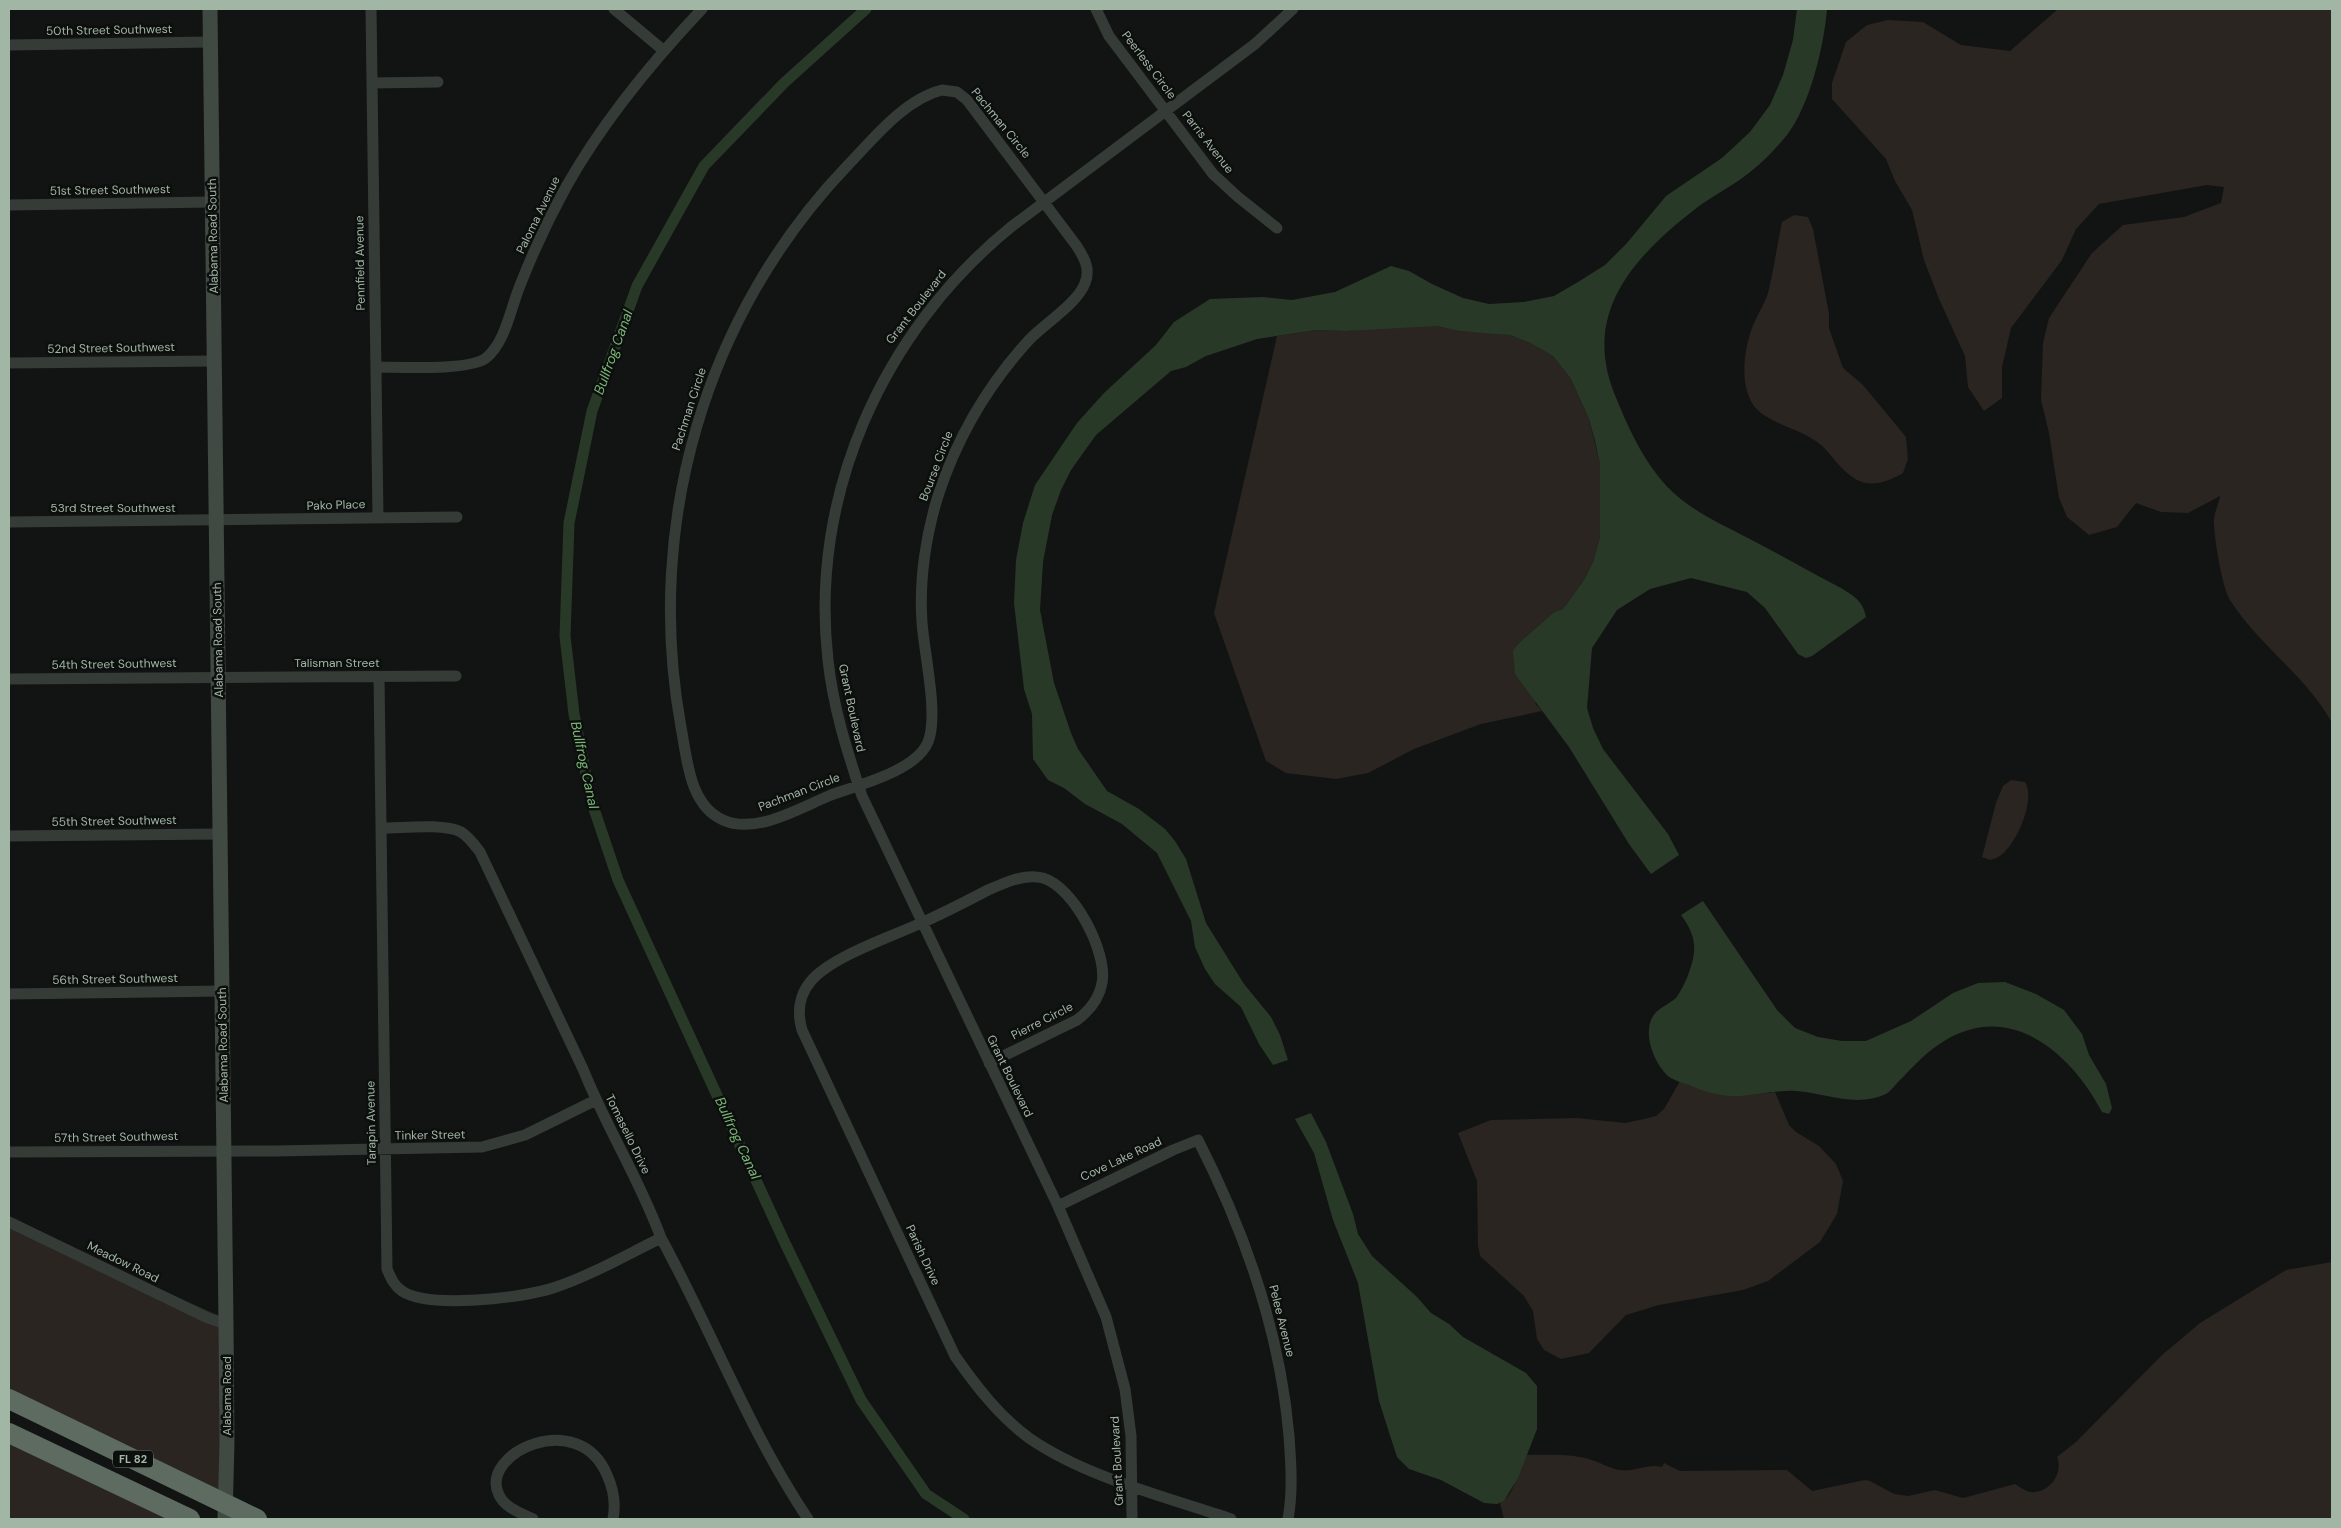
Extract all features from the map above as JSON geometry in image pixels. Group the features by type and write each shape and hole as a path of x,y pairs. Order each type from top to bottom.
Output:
{"highway":[{"name":"FL 82","path":"9,1399 225,1512 257,1519"},
{"name":"FL 82","path":"9,1433 190,1519"}],"street":[{"name":"Alabama Road South","path":"210,9 226,1272"},
{"name":"Pennfield Avenue","path":"371,9 378,517"},
{"path":"614,9 663,50"},
{"name":"Paloma Avenue","path":"377,367 463,365 486,358 499,341 521,283 566,186 609,119 663,50 702,9"},
{"name":"Peerless Circle","path":"1096,9 1109,36 1166,111"},
{"name":"Grant Boulevard","path":"1132,1519 1131,1436 1119,1364 1096,1292 1058,1206 858,785 842,736 833,693 825,618 829,547 836,509 848,464 875,396 898,353 930,308 981,252 1255,44 1293,9"},
{"name":"50th Street Southwest","path":"9,45 210,42"},
{"path":"373,83 438,82"},
{"name":"Pachman Circle","path":"858,785 773,818 742,825 726,822 716,816 704,806 697,793 686,758 676,700 670,624 672,552 677,508 697,420 726,345 741,314 784,242 823,191 866,146 896,118 930,93 942,90 957,92 967,100 1045,202"},
{"name":"Parris Avenue","path":"1166,111 1213,174 1277,228"},
{"name":"51st Street Southwest","path":"9,205 212,202"},
{"name":"Bourse Circle","path":"858,785 904,766 925,749 930,739 933,709 921,617 922,583 933,515 950,463 985,394 1038,331 1078,295 1086,281 1087,269 1084,257 1045,202"},
{"name":"52nd Street Southwest","path":"9,363 214,361"},
{"name":"Pako Place","path":"217,521 457,517"},
{"name":"53rd Street Southwest","path":"9,522 217,521"},
{"name":"Talisman Street","path":"218,678 456,676"},
{"name":"Tarapin Avenue","path":"379,677 387,1269 392,1281 400,1290 411,1296 439,1300 472,1300 514,1296 553,1288 661,1238"},
{"name":"54th Street Southwest","path":"9,679 218,678"},
{"name":"Tomasello Drive","path":"382,828 444,828 460,832 471,840 480,852 596,1100 648,1206 661,1238 773,1465 808,1519"},
{"name":"55th Street Southwest","path":"9,836 220,834"},
{"name":"Pierre Circle","path":"922,923 988,890 1012,880 1027,877 1042,878 1064,891 1074,902 1085,921 1096,948 1102,971 1102,983 1093,1004 1077,1020 989,1063"},
{"name":"Parish Drive","path":"922,923 836,963 812,979 804,989 798,1019 955,1356 975,1385 1001,1414 1028,1437 1048,1450 1076,1464 1133,1486 1231,1519"},
{"name":"56th Street Southwest","path":"9,994 222,991"},
{"name":"Tinker Street","path":"224,1150 385,1150 466,1148 497,1145 525,1135 596,1100"},
{"name":"Cove Lake Road","path":"1058,1206 1164,1154 1198,1140"},
{"name":"Pelee Avenue","path":"1198,1140 1229,1204 1249,1253 1271,1322 1286,1409 1291,1483 1288,1519"},
{"name":"57th Street Southwest","path":"9,1152 224,1150"},
{"name":"Meadow Road","path":"9,1222 208,1318 226,1324"},
{"name":"Alabama Road","path":"225,1512 226,1272"},
{"path":"533,1519 510,1508 499,1495 496,1481 500,1469 507,1460 518,1452 545,1441 563,1439 588,1448 606,1470 614,1496 613,1519"}],"shaded area":[{"path":"1797,9 1827,9 1823,40 1815,75 1803,108 1787,135 1769,155 1742,178 1699,206 1675,225 1634,267 1619,290 1609,314 1604,341 1607,369 1617,400 1635,440 1667,487 1711,519 1841,588 1860,603 1866,617 1812,656 1806,658 1798,654 1765,608 1747,592 1691,578 1650,589 1617,610 1592,648 1587,708 1593,728 1603,749 1668,834 1679,855 1651,874 1629,844 1569,747 1515,674 1513,651 1519,643 1554,612 1563,609 1584,580 1593,562 1600,537 1600,464 1595,441 1589,419 1571,379 1553,356 1530,343 1510,335 1459,331 1436,326 1346,331 1316,330 1257,339 1206,356 1186,367 1171,371 1096,435 1071,470 1061,490 1052,515 1043,562 1040,610 1054,683 1071,733 1078,749 1107,791 1139,809 1165,829 1186,859 1206,923 1244,984 1271,1017 1280,1035 1288,1060 1273,1065 1259,1044 1241,1007 1215,984 1205,969 1195,947 1191,921 1157,853 1122,824 1085,804 1064,788 1048,780 1033,759 1032,714 1024,689 1014,603 1016,560 1023,523 1035,485 1077,423 1104,393 1156,345 1174,322 1210,299 1263,297 1292,300 1335,292 1391,266 1409,271 1463,298 1489,304 1524,302 1554,296 1578,282 1605,265 1627,243 1666,196 1722,158 1750,132 1770,105 1783,75 1793,40"},
{"path":"2058,9 2332,9 2332,723 2309,690 2242,617 2227,594 2221,573 2215,535 2214,518 2220,496 2188,513 2161,512 2136,503 2117,527 2089,535 2067,517 2059,498 2049,433 2041,400 2043,343 2049,318 2092,253 2123,225 2184,217 2221,203 2224,187 2207,185 2099,204 2076,229 2062,260 2011,328 2002,367 2002,398 1984,411 1968,387 1965,356 1939,299 1924,260 1912,210 1895,181 1886,159 1832,99 1832,83 1846,42 1867,25 1888,20 1923,22 1961,45 2010,51"},
{"path":"1794,215 1808,217 1813,229 1829,314 1829,328 1843,368 1863,385 1906,437 1908,459 1903,473 1890,480 1869,483 1852,477 1820,444 1761,413 1749,396 1744,374 1748,341 1768,293 1782,222"},
{"path":"1405,326 1436,326 1459,331 1510,335 1530,343 1553,356 1571,379 1589,419 1600,464 1600,537 1593,562 1584,580 1563,609 1554,612 1519,643 1536,704 1542,711 1481,724 1414,749 1368,773 1336,779 1286,773 1266,761 1214,613 1277,336 1316,330 1346,331"},
{"path":"2011,780 2025,782 2028,790 2026,810 2013,842 2000,856 1990,860 1982,857 1996,803 2003,786"},
{"path":"1703,901 1777,1010 1795,1028 1818,1037 1842,1041 1866,1041 1911,1021 1953,993 1978,983 2005,982 2036,994 2064,1010 2082,1034 2089,1055 2106,1084 2112,1108 2109,1114 2102,1112 2089,1090 2073,1069 2054,1051 2034,1038 2012,1029 1988,1027 1964,1032 1938,1045 1923,1057 1888,1093 1864,1100 1852,1100 1796,1091 1727,1096 1707,1092 1672,1079 1663,1071 1655,1058 1650,1042 1649,1027 1653,1016 1676,998 1687,978 1693,960 1694,945 1691,931 1681,915"},
{"path":"1680,1081 1717,1093 1748,1095 1775,1092 1789,1125 1796,1132 1819,1146 1836,1164 1843,1181 1837,1214 1820,1242 1768,1281 1743,1290 1659,1305 1626,1315 1589,1353 1561,1359 1544,1350 1537,1339 1533,1311 1524,1296 1480,1256 1478,1245 1477,1181 1458,1133 1491,1120 1577,1118 1625,1123 1644,1119 1656,1116 1664,1109"},
{"path":"1311,1113 1326,1142 1353,1214 1358,1234 1372,1256 1417,1297 1431,1313 1449,1324 1463,1337 1526,1373 1537,1386 1537,1429 1518,1478 1504,1501 1497,1504 1484,1503 1441,1480 1409,1469 1397,1457 1379,1401 1358,1283 1333,1220 1314,1153 1295,1119"},
{"path":"9,1223 220,1316 220,1495 9,1392"},
{"path":"2332,1262 2332,1519 1504,1519 1500,1503 1510,1494 1526,1455 1561,1455 1587,1458 1610,1468 1620,1470 1652,1466 1662,1467 1664,1463 1680,1471 1787,1470 1812,1491 1865,1480 1894,1494 1908,1496 1935,1490 1963,1498 2015,1484 2024,1490 2037,1492 2048,1487 2056,1477 2059,1464 2057,1457 2076,1442 2162,1355 2200,1323 2286,1270"},
{"path":"9,1440 176,1519 9,1519"}],"waterway":[{"name":"Bullfrog Canal","path":"866,9 784,83 704,166 637,286 592,411 569,523 565,636 574,714 591,800 618,880 784,1241 861,1400 926,1494 964,1519"}]}
